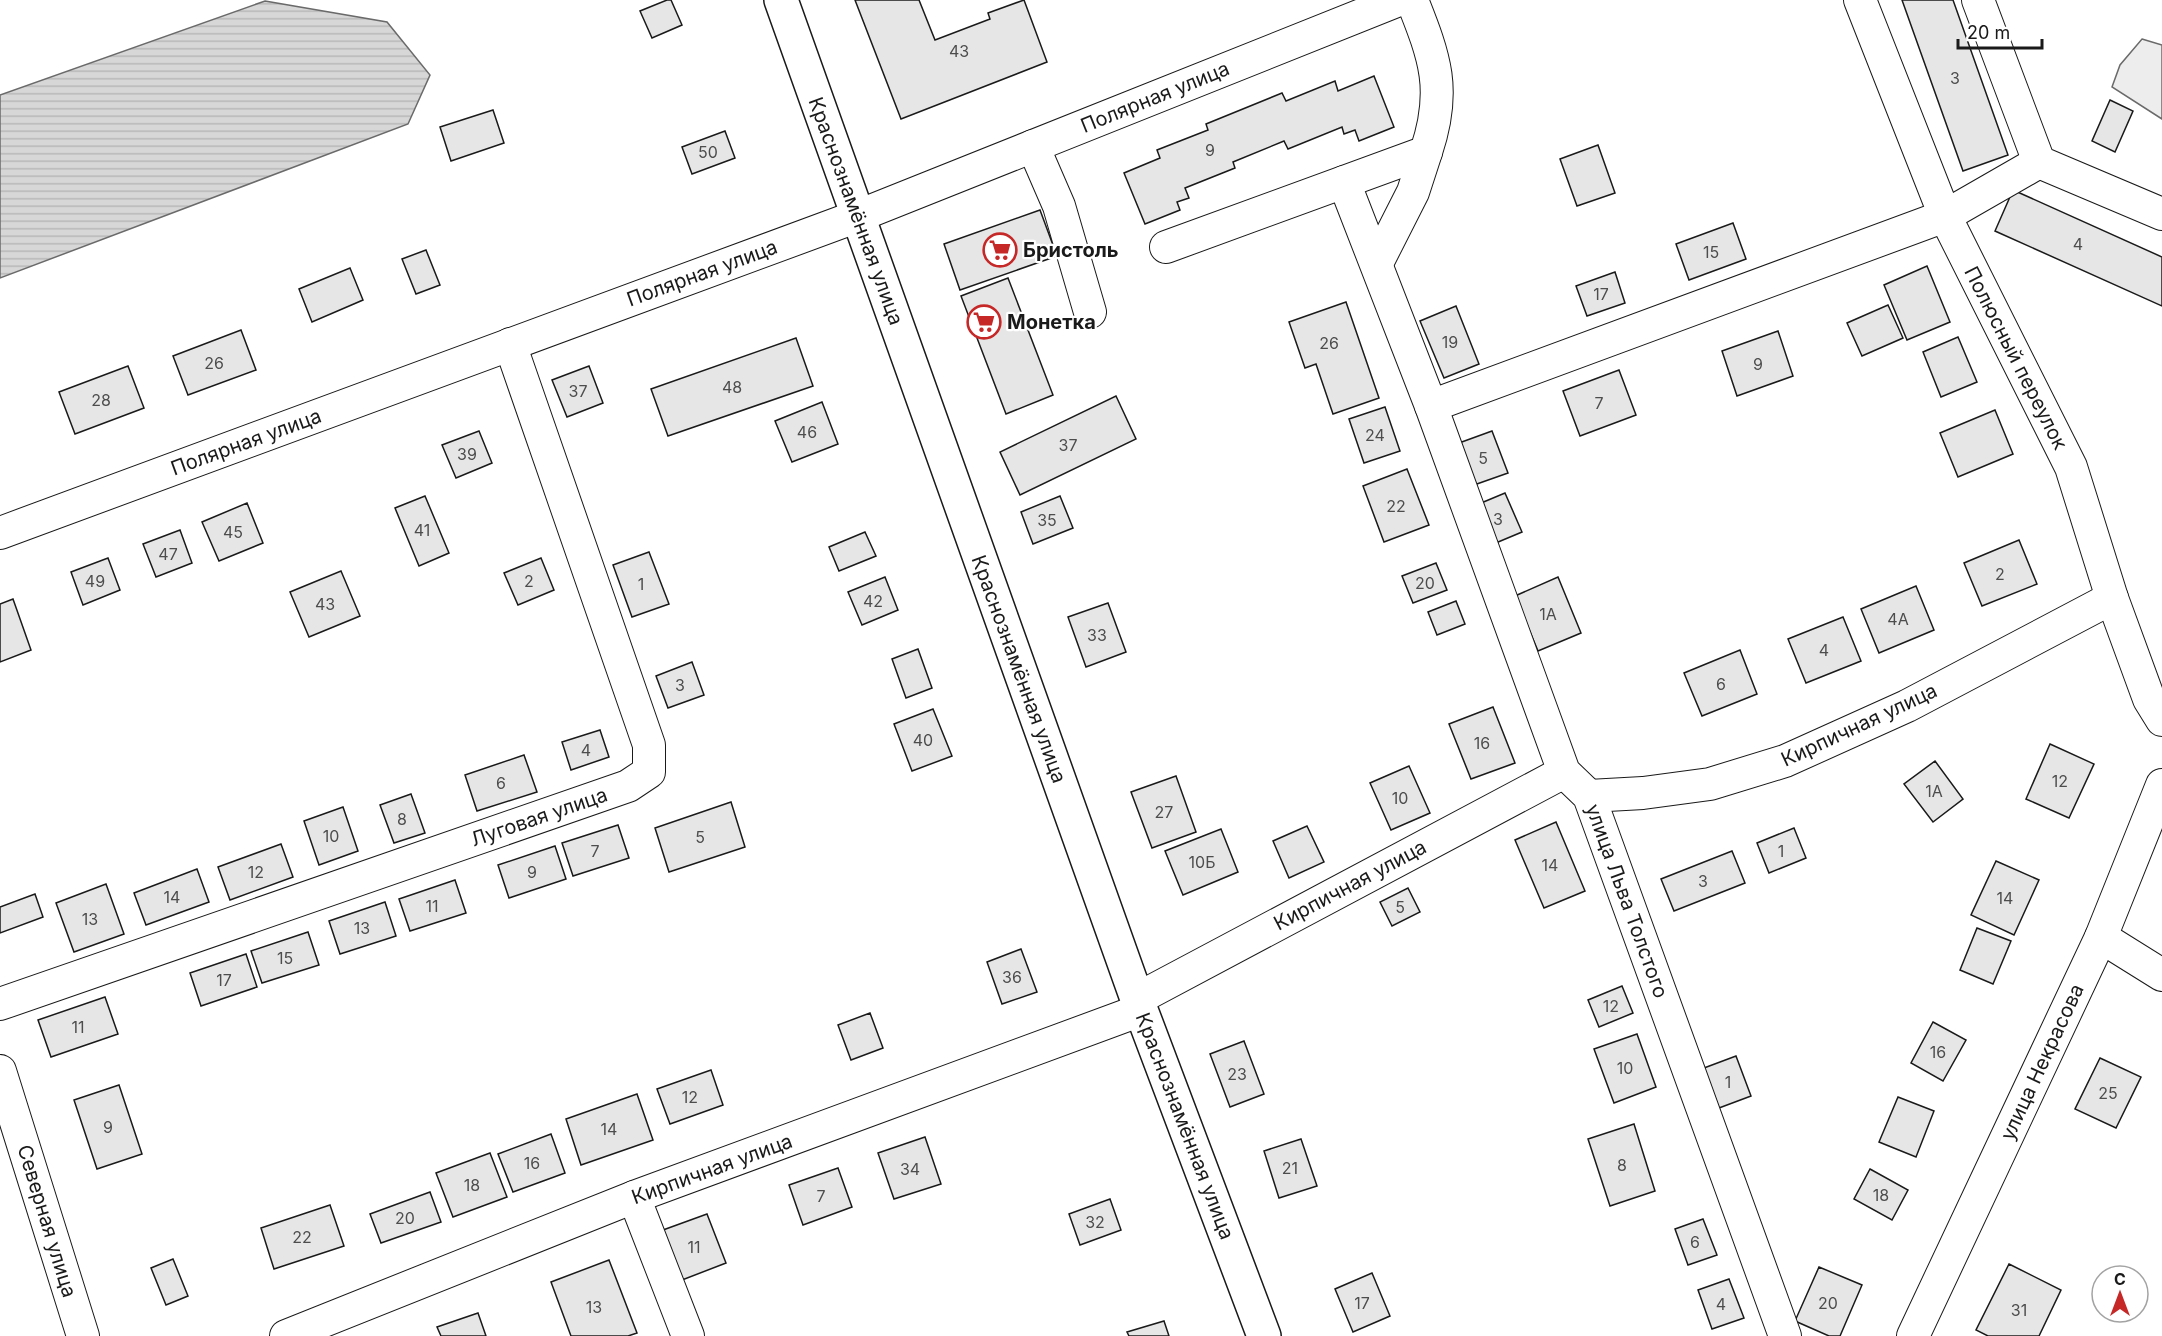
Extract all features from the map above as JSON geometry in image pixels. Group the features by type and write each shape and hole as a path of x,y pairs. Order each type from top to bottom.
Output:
{"main road":[{"name":"Краснознамённая улица","path":"781,0 1139,1005 1264,1336"}],"street":[{"name":"Полярная улица","path":"0,533 858,216 1399,0"},
{"path":"1377,263 1413,192 1436,111 1437,76 1430,46 1412,0"},
{"name":"Полюсный переулок","path":"1860,0 1945,216 2071,467 2112,598 2149,699 2162,720"},
{"path":"1978,0 2039,162 2162,214"},
{"path":"1033,146 1059,206 1090,312"},
{"path":"1166,247 1426,152"},
{"path":"1431,406 1945,216 2039,162"},
{"name":"улица Льва Толстого","path":"1344,182 1431,406 1564,772 1589,796 1785,1336"},
{"name":"Луговая улица","path":"0,1004 628,786 649,772 649,745 510,344"},
{"name":"Кирпичная улица","path":"1589,796 1710,784 1785,761 1907,705 2112,598"},
{"name":"Кирпичная улица","path":"286,1336 634,1197 1139,1005 1564,772"},
{"name":"улица Некрасова","path":"1913,1336 2101,937 2162,785"},
{"path":"2101,937 2162,975"},
{"name":"Северная улица","path":"0,1071 83,1336"},
{"path":"634,1197 688,1336"}],"shaded area":[{"path":"265,1 387,22 430,75 408,124 0,278 0,95"},
{"path":"2142,39 2162,45 2162,119 2112,87 2120,65"}],"building":[{"path":"671,0 682,25 652,38 640,11"},
{"path":"855,0 919,0 935,40 990,19 988,13 1024,0 1047,62 901,119"},
{"path":"1902,0 1953,0 2008,155 1963,171"},
{"path":"1374,76 1394,127 1359,141 1355,130 1344,134 1342,127 1288,149 1284,141 1233,162 1235,168 1185,188 1189,198 1177,202 1180,210 1145,224 1124,173 1160,158 1157,150 1208,130 1206,124 1282,93 1286,101 1335,81 1338,91"},
{"path":"2110,100 2133,111 2115,152 2092,141"},
{"path":"493,110 504,143 451,161 440,127"},
{"path":"725,131 735,158 692,174 682,147"},
{"path":"1598,145 1615,193 1577,206 1560,159"},
{"path":"2013,190 2162,257 2162,306 1995,231"},
{"name":"Бристоль","path":"1040,210 1057,256 960,290 944,244"},
{"path":"1733,223 1746,259 1689,280 1676,244"},
{"path":"426,250 440,285 416,294 402,259"},
{"path":"1927,266 1950,322 1907,340 1884,285"},
{"path":"350,268 363,300 312,322 299,289"},
{"path":"1615,272 1625,303 1587,316 1576,286"},
{"path":"1008,278 1053,395 1006,414 961,296"},
{"path":"1346,302 1379,398 1333,414 1316,364 1305,368 1289,322"},
{"path":"1888,305 1903,338 1862,356 1847,323"},
{"path":"1456,306 1479,364 1444,378 1420,321"},
{"path":"241,330 256,370 188,395 173,356"},
{"path":"1778,331 1793,376 1737,396 1722,351"},
{"path":"1958,337 1977,382 1941,397 1923,352"},
{"path":"796,338 813,386 668,436 651,389"},
{"path":"128,366 144,408 75,434 59,392"},
{"path":"589,366 603,403 567,417 552,380"},
{"path":"1619,370 1636,415 1580,436 1563,391"},
{"path":"1116,396 1136,439 1020,495 1000,452"},
{"path":"822,402 838,444 792,462 775,421"},
{"path":"1385,407 1400,451 1364,463 1349,419"},
{"path":"1995,410 2013,454 1958,477 1940,433"},
{"path":"479,431 492,463 456,478 442,445"},
{"path":"1492,431 1508,473 1474,485 1459,443"},
{"path":"1407,469 1429,525 1384,542 1363,486"},
{"path":"1505,493 1522,532 1491,545 1474,506"},
{"path":"425,496 449,553 419,566 395,508"},
{"path":"1060,496 1073,528 1033,544 1021,512"},
{"path":"247,503 263,543 219,561 202,522"},
{"path":"180,530 192,563 156,577 143,544"},
{"path":"865,532 876,556 839,571 829,547"},
{"path":"2019,540 2037,584 1982,606 1964,563"},
{"path":"649,552 669,604 632,617 613,565"},
{"path":"108,558 120,590 83,605 71,572"},
{"path":"541,558 554,590 518,605 504,573"},
{"path":"1436,563 1447,590 1413,603 1402,576"},
{"path":"341,571 360,616 309,637 290,592"},
{"path":"885,577 898,610 862,625 848,592"},
{"path":"1558,577 1581,633 1538,651 1515,596"},
{"path":"1916,586 1934,630 1879,653 1861,609"},
{"path":"13,599 31,650 0,662 0,604"},
{"path":"1456,601 1465,624 1437,635 1428,612"},
{"path":"1108,603 1126,652 1086,667 1068,617"},
{"path":"1843,617 1861,661 1806,683 1788,639"},
{"path":"918,649 932,688 906,698 892,659"},
{"path":"1740,650 1757,694 1702,716 1684,673"},
{"path":"692,662 704,695 668,708 656,676"},
{"path":"1493,707 1515,763 1471,779 1449,724"},
{"path":"933,709 952,756 912,771 894,724"},
{"path":"600,730 609,757 571,770 562,742"},
{"path":"2050,744 2094,764 2069,818 2026,799"},
{"path":"524,755 537,792 477,811 465,775"},
{"path":"1935,761 1963,799 1933,822 1904,784"},
{"path":"1409,766 1430,813 1391,830 1370,783"},
{"path":"1176,776 1196,832 1152,848 1131,792"},
{"path":"411,794 425,833 394,843 380,805"},
{"path":"731,802 745,847 669,872 655,828"},
{"path":"343,807 358,851 319,865 304,821"},
{"path":"1556,822 1585,891 1544,908 1515,840"},
{"path":"618,825 629,858 573,876 562,843"},
{"path":"1307,826 1324,862 1289,878 1273,841"},
{"path":"1794,828 1806,858 1769,873 1757,843"},
{"path":"1221,829 1238,872 1183,895 1165,851"},
{"path":"281,844 293,877 230,900 218,867"},
{"path":"555,846 566,879 509,898 498,865"},
{"path":"1732,851 1745,883 1674,911 1661,879"},
{"path":"1996,861 2039,880 2014,935 1971,915"},
{"path":"197,869 209,902 146,925 134,893"},
{"path":"455,880 466,913 410,931 399,899"},
{"path":"106,884 124,934 74,952 56,903"},
{"path":"1408,888 1420,912 1392,926 1380,902"},
{"path":"35,894 43,917 0,933 0,907"},
{"path":"385,902 396,936 340,954 329,921"},
{"path":"1977,928 2011,941 1993,984 1960,970"},
{"path":"308,932 319,965 262,983 251,951"},
{"path":"1021,949 1037,992 1002,1004 987,962"},
{"path":"246,954 257,987 201,1006 190,973"},
{"path":"1622,986 1633,1013 1599,1027 1588,1000"},
{"path":"105,997 118,1034 51,1057 38,1020"},
{"path":"870,1013 883,1048 851,1060 838,1025"},
{"path":"1933,1022 1966,1040 1943,1081 1911,1063"},
{"path":"1637,1034 1656,1087 1614,1103 1594,1049"},
{"path":"1244,1041 1264,1094 1230,1107 1210,1054"},
{"path":"1736,1056 1751,1096 1719,1108 1704,1068"},
{"path":"2100,1058 2141,1077 2116,1128 2075,1109"},
{"path":"711,1070 723,1105 670,1124 657,1089"},
{"path":"119,1085 142,1154 97,1169 74,1100"},
{"path":"637,1094 653,1140 581,1165 566,1119"},
{"path":"1898,1097 1934,1111 1916,1157 1879,1142"},
{"path":"1634,1124 1655,1191 1610,1206 1588,1139"},
{"path":"551,1134 565,1173 513,1192 498,1154"},
{"path":"925,1137 941,1184 894,1199 878,1153"},
{"path":"1301,1139 1317,1186 1279,1198 1264,1151"},
{"path":"490,1153 507,1197 453,1217 436,1173"},
{"path":"838,1168 852,1207 803,1225 789,1185"},
{"path":"1870,1169 1908,1190 1892,1220 1854,1199"},
{"path":"430,1192 441,1222 381,1243 370,1214"},
{"path":"1110,1199 1121,1230 1080,1245 1069,1214"},
{"path":"330,1205 344,1246 274,1269 261,1228"},
{"path":"707,1214 726,1263 682,1280 663,1230"},
{"path":"1703,1219 1717,1255 1688,1265 1675,1229"},
{"path":"173,1259 188,1296 166,1305 151,1268"},
{"path":"609,1260 637,1333 628,1336 571,1336 551,1282"},
{"path":"2009,1264 2061,1290 2039,1336 1988,1336 1976,1330"},
{"path":"1819,1267 1862,1285 1840,1336 1829,1336 1795,1321"},
{"path":"1372,1273 1390,1316 1353,1332 1335,1289"},
{"path":"1729,1279 1744,1318 1712,1329 1698,1290"},
{"path":"478,1313 486,1336 441,1336 437,1327"},
{"path":"1164,1321 1169,1336 1129,1336 1127,1332"}],"place":[{"name":"Бристоль","path":"1000,250"},
{"name":"Монетка","path":"984,322"}]}
